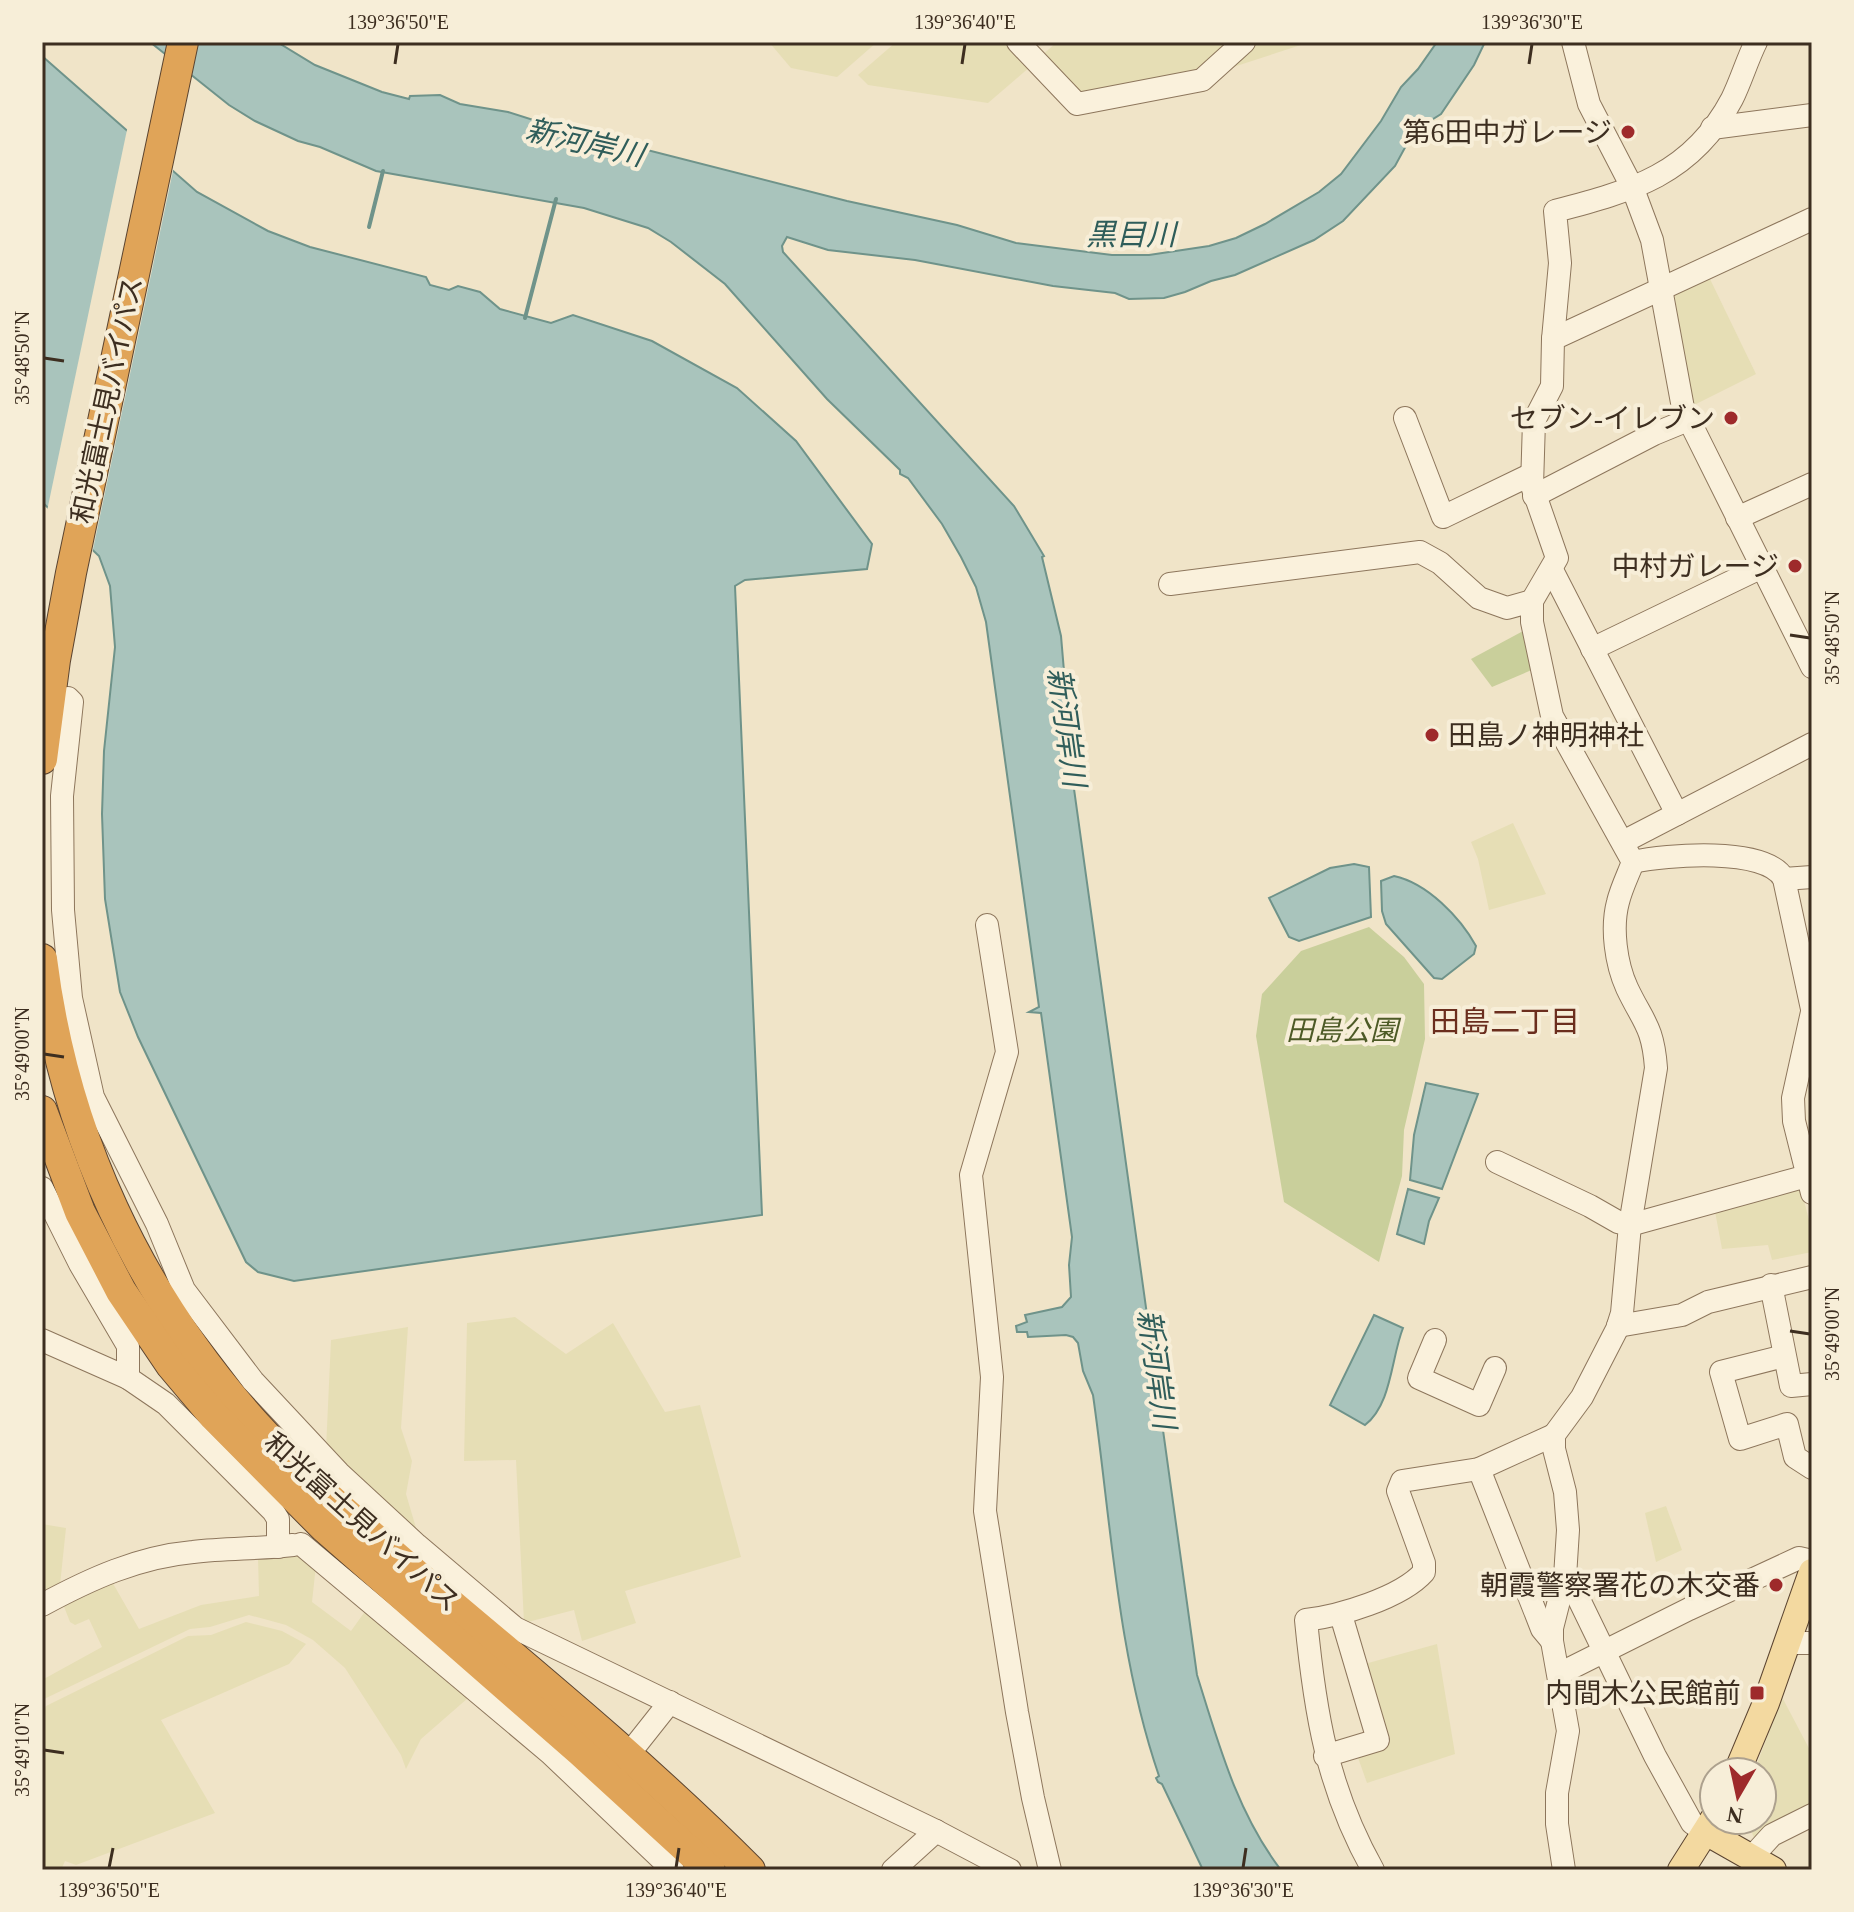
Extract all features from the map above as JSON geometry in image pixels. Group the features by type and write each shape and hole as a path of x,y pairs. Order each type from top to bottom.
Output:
{"highway":[{"name":"和光富士見バイパス","path":"42,759 68,539 164,42"},
{"name":"和光富士見バイパス","path":"42,616 68,539 183,42"},
{"name":"和光富士見バイパス","path":"42,959 54,1036 71,1101 101,1185 141,1266 176,1323 229,1393 277,1447 311,1531 628,1755 689,1809 750,1870"},
{"name":"和光富士見バイパス","path":"42,1111 84,1222 139,1319 171,1365 311,1531 580,1751 710,1870"}],"main road":[{"path":"1745,1756 1799,1643 1812,1572"},
{"path":"1681,1870 1703,1836"},
{"path":"1725,1836 1762,1864"}],"street":[{"path":"1018,42 1077,104 1202,80 1244,42"},
{"path":"1573,42 1589,104 1633,189 1652,240 1680,396 1688,420 1812,667"},
{"path":"1628,852 1552,716 1532,622 1532,601 1557,558 1533,485 1534,421 1552,386 1560,263 1555,211 1633,189 1681,161 1712,128 1731,100 1756,42"},
{"path":"1712,128 1812,115"},
{"path":"1553,339 1812,219"},
{"path":"1405,418 1443,517 1533,485 1688,420"},
{"path":"1737,518 1812,484"},
{"path":"1170,584 1420,552 1440,563 1479,598 1507,608 1532,601"},
{"path":"1592,649 1762,567"},
{"path":"1552,570 1677,814"},
{"path":"68,698 72,702 62,796 61,878 65,948 78,1038 93,1097 157,1224 184,1290 253,1381 339,1473 502,1619 531,1637 936,1831 1010,1870"},
{"path":"1373,1870 1348,1817 1325,1756 1315,1709 1306,1620 1341,1615 1415,1581 1424,1572 1424,1563 1398,1491 1402,1481 1479,1469 1554,1435 1582,1397 1622,1313 1630,1225 1656,1068 1652,1034 1626,987 1619,967 1617,903 1628,852 1677,814 1812,744"},
{"path":"1497,1162 1590,1206 1606,1217 1630,1225 1810,1185 1794,1121 1793,1098 1812,1010 1780,870 1769,864 1732,857 1628,852"},
{"path":"1784,879 1812,877"},
{"path":"987,925 1007,1052 971,1175 992,1377 985,1511 1020,1727 1050,1870"},
{"path":"42,1188 80,1264 128,1346 128,1378"},
{"path":"1618,1326 1682,1315 1708,1302 1812,1277"},
{"path":"1771,1285 1791,1386 1812,1384"},
{"path":"42,1340 128,1378 183,1418 278,1519 311,1531 673,1870"},
{"path":"1435,1340 1419,1378 1479,1405 1495,1368"},
{"path":"1784,1356 1721,1372 1740,1439 1787,1424 1795,1457 1812,1468"},
{"path":"1554,1435 1554,1449 1565,1492 1568,1530 1565,1577 1552,1628 1568,1731 1557,1793 1558,1838 1564,1870"},
{"path":"1479,1469 1542,1629 1552,1641"},
{"path":"42,1605 104,1574 146,1560 311,1531"},
{"path":"1559,1674 1799,1558 1812,1561"},
{"path":"1565,1577 1572,1585 1655,1756 1692,1823 1698,1824"},
{"path":"1325,1756 1378,1740 1341,1615"},
{"path":"628,1755 670,1702"},
{"path":"1762,1864 1772,1835 1812,1815"},
{"path":"893,1870 936,1831"}],"shaded area":[{"path":"769,42 877,42 837,77 791,68"},
{"path":"896,42 1008,42 1031,66 988,103 868,85 858,75"},
{"path":"1057,42 1230,42 1193,75 1078,100 1039,58"},
{"path":"1254,42 1310,42 1221,71"},
{"path":"1709,277 1756,374 1692,406 1674,293"},
{"path":"1513,823 1546,894 1489,910 1478,859 1471,842"},
{"path":"1801,1189 1812,1232 1812,1252 1772,1260 1768,1245 1722,1249 1714,1206"},
{"path":"515,1317 566,1354 613,1323 665,1412 700,1405 741,1557 625,1591 636,1623 582,1641 574,1610 524,1623 516,1460 464,1461 467,1323"},
{"path":"408,1327 401,1428 412,1461 406,1494 419,1538 326,1449 331,1340"},
{"path":"1666,1506 1682,1550 1656,1562 1645,1513"},
{"path":"42,1524 66,1528 60,1585 42,1596"},
{"path":"305,1555 316,1565 312,1602 351,1631 366,1610 468,1698 421,1739 406,1769 401,1755 345,1668 313,1640 286,1625 249,1615 210,1627 190,1629 42,1700 42,1680 102,1647 89,1619 75,1625 70,1622 63,1604 111,1580 139,1629 201,1605 259,1596 258,1557"},
{"path":"246,1622 282,1631 306,1644 289,1664 161,1720 215,1813 76,1865 65,1861 61,1870 42,1870 42,1719 46,1706 188,1636 211,1635"},
{"path":"1437,1644 1455,1754 1367,1783 1356,1752 1383,1743 1361,1665"},
{"path":"1782,1697 1812,1754 1812,1806 1778,1825 1778,1756 1760,1756"}],"green space":[{"path":"1525,630 1534,669 1492,687 1471,659"},
{"name":"田島公園","path":"1369,927 1404,957 1424,984 1425,1039 1404,1130 1402,1176 1379,1262 1284,1202 1256,1036 1262,994 1301,951"}],"water":[{"name":"新河岸川","path":"150,42 277,42 315,65 382,92 409,99 410,96 440,95 460,104 508,112 847,201 957,225 1016,243 1112,255 1149,255 1209,246 1236,238 1319,192 1341,174 1381,121 1401,87 1437,42 1485,42 1474,65 1441,114 1414,131 1395,166 1343,221 1314,240 1235,275 1185,292 1164,298 1129,299 1115,293 1053,286 915,260 828,250 787,237 782,246 783,252 1014,506 1044,556 1061,636 1074,789 1197,1675 1241,1801 1252,1825 1281,1870 1203,1870 1162,1784 1156,1778 1159,1776 1145,1730 1124,1635 1093,1395 1083,1371 1078,1343 1066,1335 1028,1337 1027,1332 1017,1332 1016,1326 1027,1322 1025,1315 1062,1307 1071,1297 1069,1265 1072,1237 1041,1013 1029,1012 1039,1007 986,622 976,587 942,524 908,478 900,474 900,470 827,399 725,284 648,228 584,208 376,171 255,121 229,105"},
{"path":"42,56 197,192 268,231 310,247 426,277 430,285 449,290 458,286 480,292 500,309 551,323 573,315 652,341 737,388 796,441 872,544 867,569 745,580 735,586 762,1215 294,1281 258,1272 246,1262 138,1037 120,992 105,899 102,814 104,751 115,647 110,586 99,556 42,502"},
{"path":"1354,864 1369,867 1371,917 1299,941 1289,937 1269,898 1330,868"},
{"path":"1394,876 1418,886 1441,903 1476,946 1474,954 1442,979 1434,978 1386,924 1382,911 1381,881"},
{"path":"1426,1083 1478,1094 1442,1189 1410,1180 1414,1135"},
{"path":"1408,1189 1439,1198 1424,1244 1397,1234"},
{"path":"1374,1315 1403,1328 1386,1393 1374,1416 1365,1425 1330,1405"}],"pier":[{"path":"128,125 174,166 92,554 47,511"}],"waterway":[{"path":"369,227 383,171"},
{"path":"525,318 556,199"}],"place":[{"name":"第6田中ガレージ","path":"1628,132"},
{"name":"セブン-イレブン","path":"1731,418"},
{"name":"中村ガレージ","path":"1795,566"},
{"name":"田島ノ神明神社","path":"1432,735"},
{"name":"朝霞警察署花の木交番","path":"1776,1585"},
{"name":"内間木公民館前","path":"1757,1693"}],"district":[{"name":"田島二丁目","path":"1505,1021"}],"water label":[{"name":"黒目川","path":"1131,234"}]}
